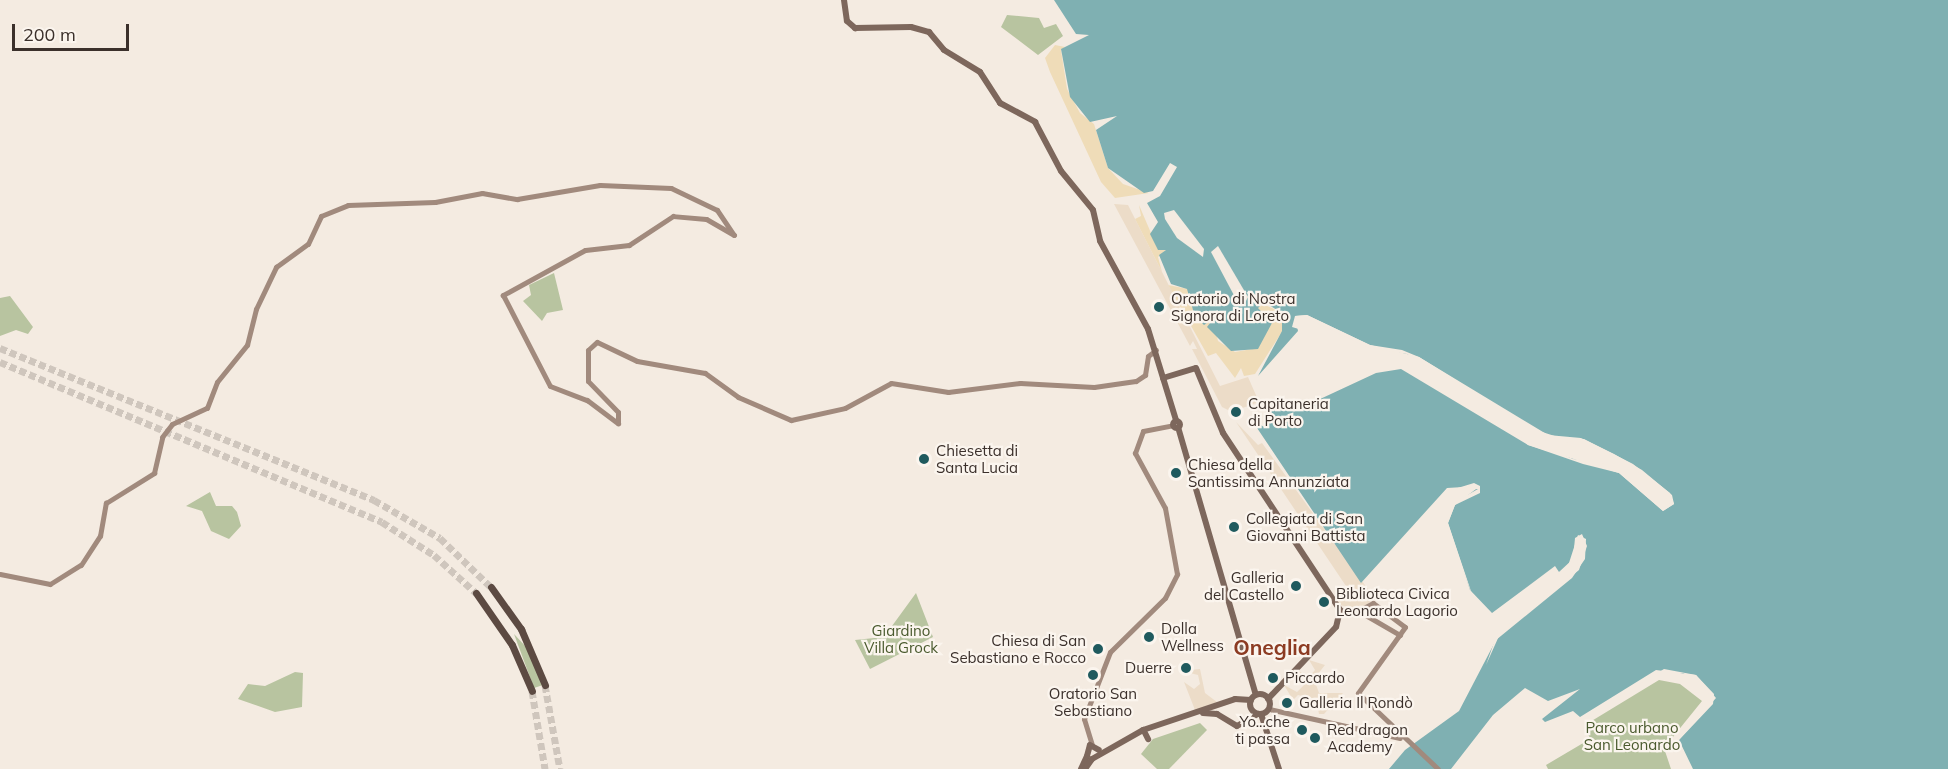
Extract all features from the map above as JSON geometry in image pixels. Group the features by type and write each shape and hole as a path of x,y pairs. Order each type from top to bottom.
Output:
{"highway":[{"path":"491,587 521,629 545,685"},
{"path":"476,593 512,645 532,691"}],"main road":[{"path":"844,0 847,21 855,28 911,27 929,32 944,50 980,72 1000,103 1035,122 1061,171 1093,210 1100,241 1156,350 1175,424 1226,589 1253,698 1263,712 1279,769"},
{"path":"0,574 50,584 81,565 100,536 106,503 154,473 162,437 172,424 207,408 218,382 247,345 256,309 276,267 308,244 321,216 339,207 452,200 482,193 517,199 587,186 660,187 695,195 729,222 734,235 706,219 673,216 629,245 580,252 507,291 501,300 550,386 587,400 614,422 620,416 586,373 588,350 597,342 637,362 705,373 738,397 791,420 837,411 891,383 948,392 1020,383 1094,387 1136,381 1145,375 1148,356 1156,350"},
{"path":"1163,378 1196,368 1211,395 1221,424 1284,531 1340,610 1338,624 1268,699 1263,712"},
{"path":"1099,752 1092,745 1084,719 1110,652 1165,598 1177,574 1165,508 1136,453 1143,431 1175,424"},
{"path":"1358,611 1373,603 1405,625 1358,693 1407,743 1438,769"},
{"path":"1340,610 1358,611 1400,635"},
{"path":"1387,627 1393,645"},
{"path":"1089,757 1110,749 1137,733 1228,701 1268,699"},
{"path":"1217,714 1228,701"},
{"path":"1137,733 1147,736 1203,713 1217,714 1237,726 1263,712 1388,732 1407,743"},
{"path":"1248,720 1265,722"},
{"path":"1083,769 1092,745"}],"green space":[{"path":"1007,15 1039,18 1044,28 1056,24 1063,36 1038,55 1001,27"},
{"path":"554,273 563,310 547,313 542,321 523,301 531,295 529,285"},
{"path":"10,296 33,327 28,334 16,330 0,336 0,298"},
{"path":"210,492 216,506 232,506 237,512 241,526 229,539 211,531 202,511 186,506"},
{"name":"Giardino Villa Grock","path":"916,593 933,637 870,669 855,640 884,637"},
{"path":"514,634 527,648 543,685 534,688"},
{"path":"295,672 303,673 302,707 275,712 238,699 248,684 265,686"},
{"name":"Parco urbano San Leonardo","path":"1659,680 1680,684 1702,701 1664,748 1671,769 1548,769 1546,765 1590,739 1585,725"},
{"path":"1200,723 1207,730 1169,769 1157,769 1141,754 1153,739"}],"sand":[{"path":"1055,45 1065,47 1061,50 1067,89 1080,113 1094,124 1108,168 1123,184 1149,193 1115,198 1101,182 1045,58"},
{"path":"1139,205 1157,247 1166,250 1158,257 1162,272 1135,219 1141,216"},
{"path":"1168,285 1188,289 1195,317 1206,324 1213,319 1218,341 1235,352 1258,348 1271,323 1257,308 1260,303 1279,311 1285,327 1255,374 1244,376 1241,368 1235,378 1216,353 1208,356"}],"shaded area":[{"path":"1114,204 1128,205 1220,386 1248,377 1259,402 1234,411 1238,415 1222,407 1192,349 1197,349 1193,341 1190,346"},
{"path":"1236,422 1258,445 1262,443 1375,599 1360,609 1339,605 1335,600 1348,589"},
{"path":"1309,660 1325,665 1314,679 1319,693 1343,693 1324,714 1319,714 1316,699 1298,695 1293,700 1284,685 1297,692 1307,682 1298,670 1308,678 1315,670"},
{"path":"1200,669 1205,693 1217,702 1195,710 1184,682 1194,689 1200,684 1198,675 1182,671"}],"water":[{"path":"1054,0 1948,0 1948,769 1693,769 1679,740 1713,704 1714,694 1696,675 1656,670 1580,717 1573,711 1545,722 1542,719 1580,689 1548,701 1525,688 1493,715 1451,769 1389,769 1405,750 1459,711 1496,640 1572,578 1585,559 1586,539 1578,535 1568,566 1559,572 1555,566 1492,613 1470,590 1448,523 1455,505 1480,486 1447,488 1361,583 1251,419 1264,427 1264,419 1272,416 1269,411 1318,400 1376,373 1401,369 1528,445 1619,473 1663,511 1674,504 1670,493 1633,464 1584,439 1567,440 1536,430 1419,357 1370,345 1307,315 1295,316 1298,331 1258,376 1282,331 1282,313 1264,302 1258,308 1272,323 1258,349 1231,351 1207,327 1213,319 1204,325 1195,317 1187,289 1171,284 1159,255 1166,250 1158,250 1150,234 1158,222 1147,203 1160,196 1177,167 1170,163 1153,191 1144,193 1108,168 1096,130 1117,116 1090,122 1070,97 1061,49 1089,35 1076,34"}],"pier":[{"path":"1174,210 1204,249 1203,257 1177,238 1165,219 1164,213"},
{"path":"1218,246 1248,297 1245,303 1237,301 1211,252"},
{"path":"1307,315 1370,345 1402,350 1419,357 1548,435 1581,438 1614,454 1642,470 1672,495 1674,504 1663,511 1619,473 1583,464 1528,445 1519,436 1573,459 1609,464 1664,508 1671,503 1631,466 1582,442 1566,443 1535,432 1407,354 1369,348 1306,318 1297,318 1302,330 1292,327 1295,316"},
{"path":"1474,483 1480,486 1480,493 1455,505 1448,523 1475,603 1445,523 1453,503 1478,489 1451,490"},
{"path":"1582,534 1587,546 1579,570 1499,636 1486,665 1497,634 1577,568 1581,537 1576,560 1569,569 1559,572 1573,559 1575,538"},
{"path":"1664,669 1696,675 1716,698 1677,742 1688,722 1712,700 1702,684 1683,673 1657,673"}],"tunnel":[{"path":"0,348 374,500 440,538 491,587"},
{"path":"0,362 382,522 434,555 476,593"},
{"path":"545,685 560,769"},
{"path":"532,691 545,769"}],"place":[{"name":"Oratorio di Nostra Signora di Loreto","path":"1159,307"},
{"name":"Capitaneria di Porto","path":"1236,412"},
{"name":"Chiesetta di Santa Lucia","path":"924,459"},
{"name":"Chiesa della Santissima Annunziata","path":"1176,473"},
{"name":"Collegiata di San Giovanni Battista","path":"1234,527"},
{"name":"Galleria del Castello","path":"1296,586"},
{"name":"Biblioteca Civica Leonardo Lagorio","path":"1324,602"},
{"name":"Dolla Wellness","path":"1149,637"},
{"name":"Chiesa di San Sebastiano e Rocco","path":"1098,649"},
{"name":"Duerre","path":"1186,668"},
{"name":"Oratorio San Sebastiano","path":"1093,675"},
{"name":"Piccardo","path":"1273,678"},
{"name":"Galleria Il Rondò","path":"1287,703"},
{"name":"Yo...che ti passa","path":"1302,730"},
{"name":"Red dragon Academy","path":"1315,738"}],"district":[{"name":"Oneglia","path":"1272,647"}]}
